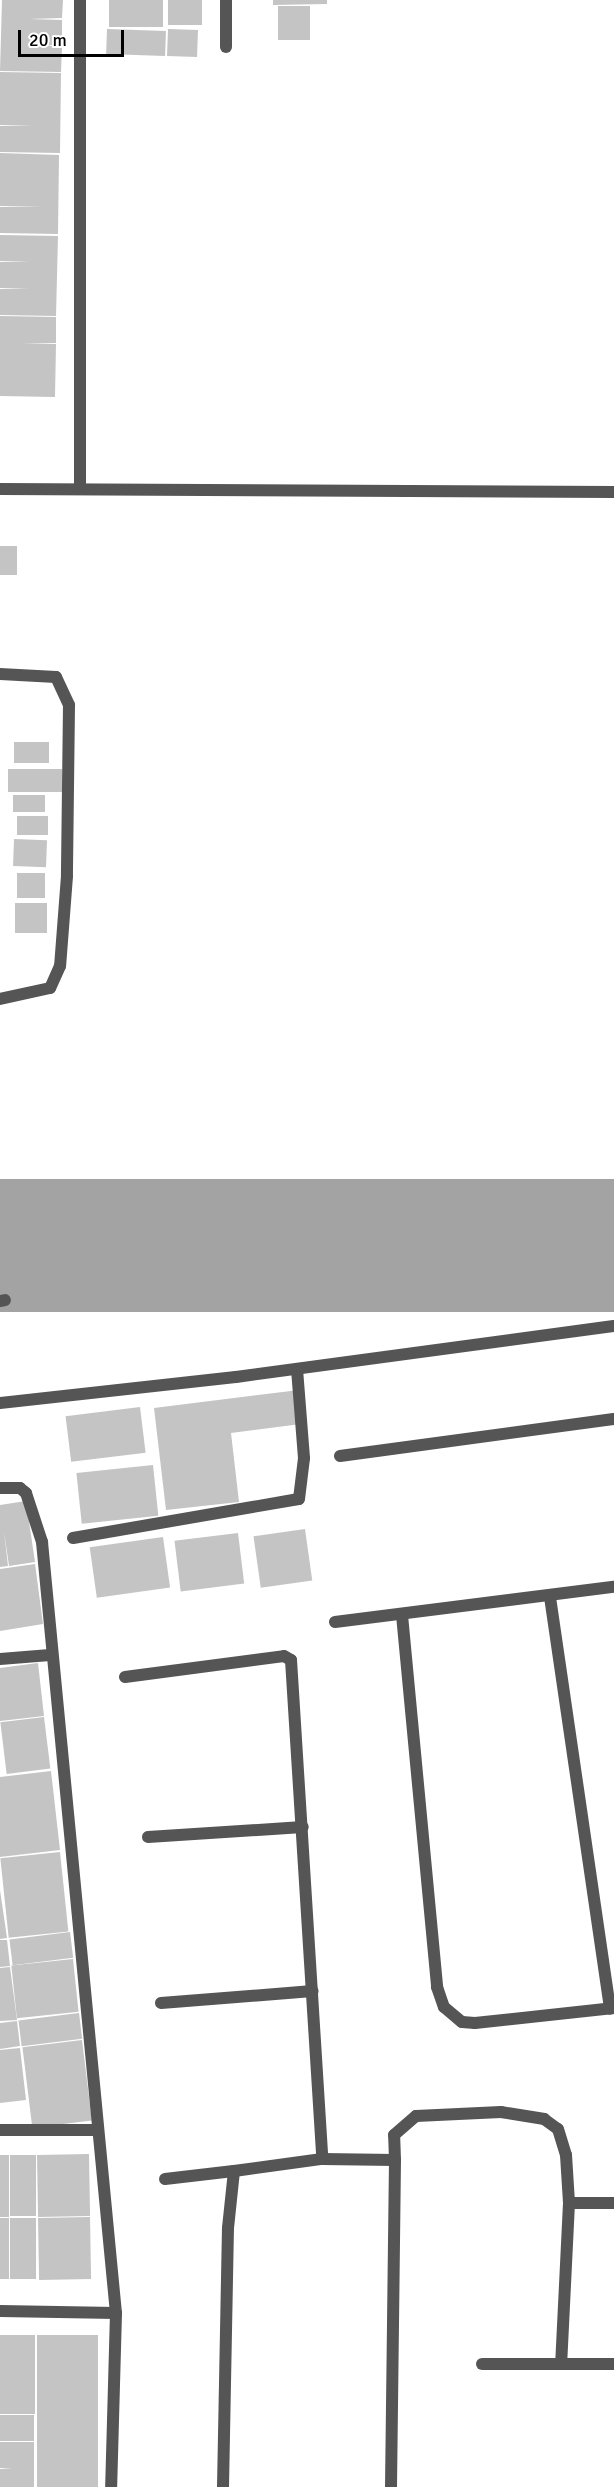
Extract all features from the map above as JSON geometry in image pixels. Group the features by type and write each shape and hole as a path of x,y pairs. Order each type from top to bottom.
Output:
{"street":[{"path":"80,0 80,489"},
{"path":"226,0 226,47"},
{"path":"0,489 614,492"},
{"path":"0,674 56,677 69,705 66,876 60,966 50,988 0,999"},
{"path":"0,1403 297,1369 614,1326"},
{"path":"73,1538 299,1499 304,1458 297,1369"},
{"path":"340,1456 614,1419"},
{"path":"0,1488 20,1488 30,1500 42,1542 50,1655 116,2313 111,2487"},
{"path":"335,1622 550,1597 614,1587"},
{"path":"402,1615 437,1987 444,2007 462,2022 475,2023 612,2008 550,1597"},
{"path":"0,1659 50,1655"},
{"path":"125,1677 288,1657 303,1827 322,2159"},
{"path":"148,1837 303,1827"},
{"path":"160,2003 313,1991"},
{"path":"391,2487 394,2135 416,2116 501,2112 544,2119 563,2140 569,2203 561,2364"},
{"path":"0,2130 97,2130"},
{"path":"165,2179 322,2159 395,2160"},
{"path":"223,2487 228,2228 234,2171"},
{"path":"569,2203 614,2203"},
{"path":"0,2311 116,2313"},
{"path":"482,2364 614,2364"}],"shaded area":[{"path":"0,1179 614,1179 614,1312 0,1312"}],"building":[{"path":"2,0 63,0 62,18 29,19 62,20 62,45 28,45 62,46 61,72 0,71"},
{"path":"109,0 163,0 163,27 109,27"},
{"path":"168,0 202,0 202,25 168,25"},
{"path":"273,0 327,0 327,4 273,5"},
{"path":"278,6 310,6 310,40 278,40"},
{"path":"107,29 166,31 165,56 106,54"},
{"path":"168,29 198,30 197,57 167,56"},
{"path":"0,72 61,73 60,153 0,152 0,126 33,126 0,125"},
{"path":"0,153 59,155 58,234 0,233 0,207 42,207 0,206"},
{"path":"0,235 58,236 56,316 0,315 0,289 29,289 0,288 0,262 30,262 0,261"},
{"path":"0,316 56,317 56,343 22,343 56,344 55,397 0,396"},
{"path":"0,546 17,546 17,575 0,575"},
{"path":"14,742 49,742 49,763 14,763"},
{"path":"8,769 62,769 62,792 8,792"},
{"path":"13,795 45,795 45,812 13,812"},
{"path":"17,816 48,816 48,835 17,835"},
{"path":"14,839 47,840 46,867 13,866"},
{"path":"17,873 45,873 45,898 17,898"},
{"path":"15,903 47,903 47,933 15,933"},
{"path":"299,1390 301,1424 231,1433 239,1502 166,1510 154,1408"},
{"path":"140,1407 146,1453 71,1462 66,1416"},
{"path":"153,1465 158,1516 82,1524 76,1473"},
{"path":"26,1501 35,1562 9,1566 4,1531 8,1566 0,1567 0,1505"},
{"path":"305,1529 312,1580 261,1588 254,1536"},
{"path":"238,1533 244,1584 181,1591 174,1541"},
{"path":"163,1537 170,1588 97,1598 90,1547"},
{"path":"35,1564 43,1624 0,1631 0,1569"},
{"path":"38,1663 44,1716 0,1721 0,1668"},
{"path":"44,1717 50,1769 7,1774 0,1722"},
{"path":"51,1771 60,1850 0,1857 0,1777"},
{"path":"60,1852 68,1932 9,1938 0,1858"},
{"path":"0,1890 7,1938 0,1939"},
{"path":"70,1932 73,1958 13,1965 9,1939"},
{"path":"0,1940 7,1940 10,1966 0,1967"},
{"path":"73,1959 79,2012 17,2018 11,1965"},
{"path":"10,1967 17,2020 0,2021 0,1968"},
{"path":"79,2013 82,2039 22,2046 18,2020"},
{"path":"17,2021 20,2046 0,2049 0,2023"},
{"path":"82,2040 92,2120 32,2128 22,2047"},
{"path":"20,2048 26,2100 0,2103 0,2050"},
{"path":"89,2154 90,2216 38,2217 37,2155"},
{"path":"0,2155 9,2155 9,2217 0,2217"},
{"path":"10,2155 36,2155 36,2216 10,2216"},
{"path":"90,2217 91,2279 39,2280 38,2218"},
{"path":"0,2218 9,2218 9,2279 0,2279"},
{"path":"10,2218 36,2218 36,2279 10,2279"},
{"path":"0,2335 35,2335 35,2414 0,2414"},
{"path":"37,2335 98,2335 98,2487 37,2487"},
{"path":"0,2415 34,2415 34,2441 0,2441"},
{"path":"0,2442 34,2442 34,2487 0,2487 0,2469 12,2468 0,2468"}]}
